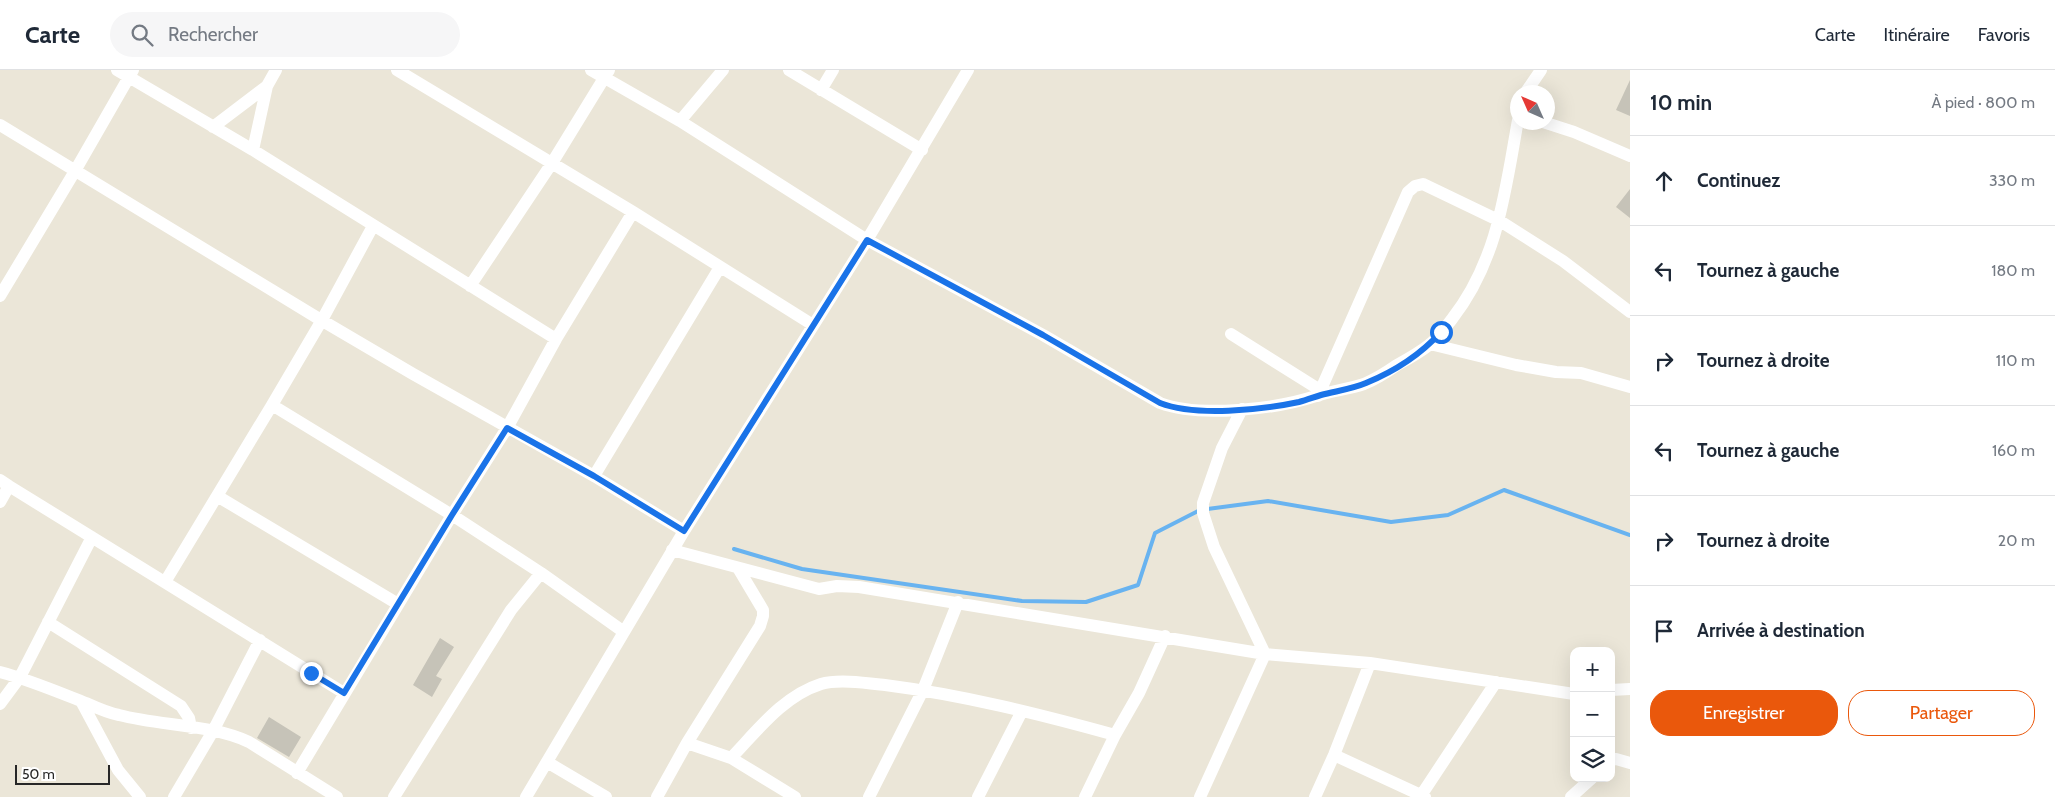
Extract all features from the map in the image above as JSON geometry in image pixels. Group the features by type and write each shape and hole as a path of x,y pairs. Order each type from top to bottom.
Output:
{"street":[{"path":"117,70 131,74 556,339"},
{"path":"253,150 267,86 276,70"},
{"path":"397,70 633,212 814,325"},
{"path":"591,70 606,74 867,240 1043,335 1160,403 1175,408 1193,410 1242,409 1283,405 1319,393 1366,383 1416,355 1430,344 1464,303 1489,252 1500,221 1516,130"},
{"path":"680,121 723,70"},
{"path":"789,70 922,150"},
{"path":"821,90 833,70"},
{"path":"526,797 672,550 867,240 968,70"},
{"path":"1531,85 1541,70"},
{"path":"0,296 131,74"},
{"path":"470,286 552,163 606,74"},
{"path":"214,127 267,86"},
{"path":"0,125 322,320 507,428 594,476 684,531"},
{"path":"1555,126 1630,156"},
{"path":"1319,393 1411,188 1423,184 1500,221 1564,260 1630,312"},
{"path":"297,773 452,515 507,428 556,339 633,212"},
{"path":"165,582 322,320 373,226"},
{"path":"594,476 720,267"},
{"path":"1231,334 1319,393"},
{"path":"1430,344 1516,365 1580,374 1630,387"},
{"path":"272,404 452,515 541,573 624,632"},
{"path":"1200,797 1265,654 1214,547 1203,513 1203,503 1222,448 1242,409"},
{"path":"0,502 4,483 344,693"},
{"path":"216,496 398,604"},
{"path":"0,704 20,678 92,537"},
{"path":"672,550 819,589 837,586 859,587 1265,654 1370,663 1570,693"},
{"path":"657,797 687,743 760,626 763,616 761,605 738,568"},
{"path":"394,797 512,610 541,573"},
{"path":"869,797 923,690 958,602"},
{"path":"48,622 180,706 189,718 191,728"},
{"path":"1085,797 1114,735 1139,693 1165,636"},
{"path":"174,797 213,731 260,640"},
{"path":"1315,797 1334,755 1370,663"},
{"path":"0,672 116,715 225,733 250,742 337,797"},
{"path":"1334,755 1424,796 1496,682"},
{"path":"731,758 774,713 790,700 819,684 826,683 864,683 923,690 1022,711 1114,735"},
{"path":"1615,690 1630,689"},
{"path":"81,701 118,770 140,797"},
{"path":"980,796 1022,711"},
{"path":"687,743 731,758 795,797"},
{"path":"1615,759 1630,762"},
{"path":"547,762 606,797"},
{"path":"1572,797 1588,782"}],"building":[{"path":"1630,80 1630,116 1616,110"},
{"path":"1630,189 1630,218 1616,207"},
{"path":"440,638 454,647 436,676 442,679 432,697 413,685"},
{"path":"269,717 301,737 289,757 257,738"}],"waterway":[{"path":"734,549 802,569 1022,601 1086,602 1138,585 1155,533 1200,510 1268,501 1391,522 1448,515 1504,490 1630,535"}],"route":[{"path":"311,673 344,693 507,428 594,476 684,531 867,240 1043,335 1160,403 1175,408 1217,410 1283,405 1344,390 1366,383 1416,355 1441,332"}]}
